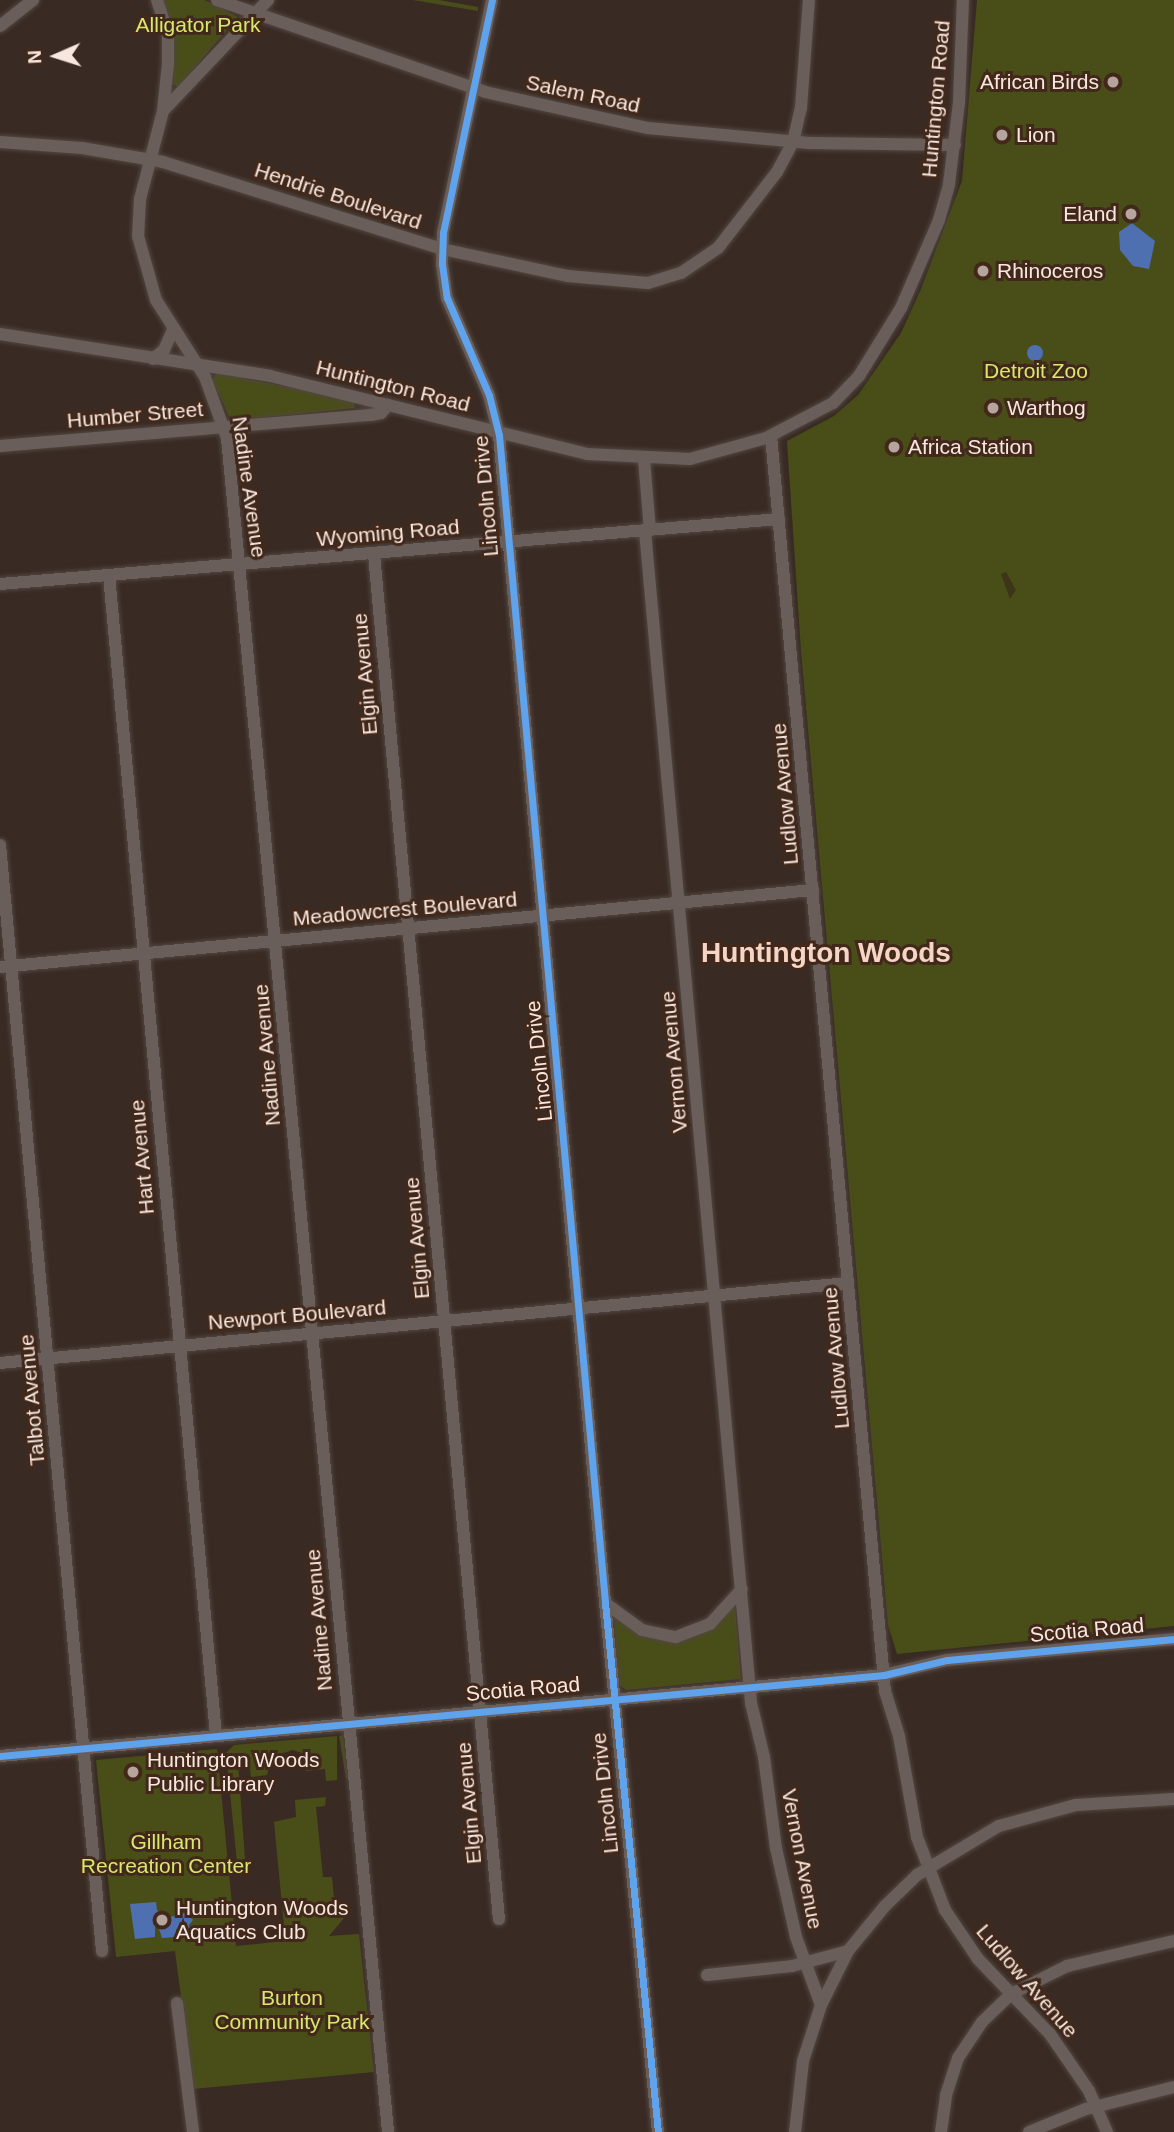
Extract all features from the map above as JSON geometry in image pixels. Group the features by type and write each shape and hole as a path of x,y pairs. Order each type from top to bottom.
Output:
{"street":[{"path":"0,26 33,0"},
{"name":"Nadine Avenue","path":"157,0 169,46 163,111 150,159 138,236 156,300 197,366 225,427 241,564 388,2132"},
{"name":"Salem Road","path":"217,0 474,89 648,128 793,142 955,145"},
{"path":"163,111 268,0"},
{"name":"Lincoln Drive","path":"492,0 442,249 447,298 492,405 499,435 605,1603 658,2132"},
{"name":"Hendrie Boulevard","path":"0,142 150,159 442,249 619,284 658,281 700,262 735,232 766,191 793,142 804,85 809,0"},
{"name":"Huntington Road","path":"0,334 270,376 361,397 499,435 587,454 644,459 710,455 771,436 832,403 880,346 939,220 955,145 963,0"},
{"path":"153,359 164,350 173,330"},
{"path":"358,416 361,397"},
{"name":"Humber Street","path":"0,446 358,416 381,413 388,405"},
{"path":"470,426 487,415 492,405"},
{"name":"Ludlow Avenue","path":"771,436 884,1675 926,1868 967,1945 1050,2034 1097,2106 1107,2132"},
{"name":"Vernon Avenue","path":"644,459 678,903 750,1686 776,1848 804,1961 821,2005"},
{"name":"Wyoming Road","path":"0,584 779,519"},
{"name":"Elgin Avenue","path":"374,554 499,1919"},
{"name":"Hart Avenue","path":"109,575 216,1736"},
{"name":"Talbot Avenue","path":"0,845 6,966 47,1358 102,1951"},
{"name":"Meadowcrest Boulevard","path":"6,966 813,890"},
{"name":"Newport Boulevard","path":"0,1363 849,1283"},
{"path":"605,1603 642,1630 676,1637 710,1624 742,1589"},
{"name":"Scotia Road","path":"0,1756 884,1675 947,1660 1174,1639"},
{"path":"795,2132 803,2062 821,2005 848,1951 885,1906 926,1868 982,1834 1044,1812 1076,1805 1174,1799"},
{"path":"942,2132 946,2095 958,2059 982,2022 1011,1994 1067,1966 1174,1941"},
{"path":"707,1975 804,1961 848,1951"},
{"path":"177,2003 193,2132"},
{"path":"1030,2132 1097,2106 1174,2087"}],"green space":[{"name":"Alligator Park","path":"163,0 205,0 238,17 178,87 172,84 174,38"},
{"path":"413,0 439,0 478,7 478,11"},
{"name":"Detroit Zoo","path":"977,0 1174,0 1174,1626 897,1654 888,1625 801,651 787,441 834,416 858,395 901,333 921,289 962,181"},
{"path":"217,373 344,398 354,401 355,408 231,421 212,379"},
{"path":"735,1604 741,1679 626,1690 618,1684 614,1616 668,1640"},
{"path":"343,1735 348,1778 339,1736"},
{"path":"337,1736 337,1780 326,1781 325,1769 306,1771 306,1763 301,1763 305,1754 293,1750 266,1758 270,1764 267,1775 251,1777 249,1762 238,1763 246,1873 238,1872 226,1753 234,1745"},
{"path":"217,1749 236,1946 294,1940 285,1936 274,1822 296,1817 295,1800 326,1797 325,1806 316,1807 323,1877 332,1877 335,1908 344,1918 329,1936 359,1934 374,2072 193,2089 175,1951 116,1957 96,1760"}],"sand":[{"path":"1006,572 1016,590 1010,599 1001,574"}],"water":[{"path":"1132,223 1155,241 1149,269 1133,266 1120,250 1119,232"},
{"path":"1035,345 1041,347 1041,359 1035,361 1029,359 1027,353 1029,347"},
{"path":"156,1902 157,1910 166,1918 186,1913 193,1920 189,1925 191,1933 176,1929 176,1937 162,1938 155,1917 155,1937 135,1939 130,1904"}],"cycle path":[{"path":"492,0 443,233 442,264 447,298 489,395 499,435 605,1603 658,2132"},
{"path":"0,1756 884,1675 947,1660 1174,1639"}],"place":[{"name":"African Birds","path":"1113,82"},
{"name":"Lion","path":"1002,135"},
{"name":"Eland","path":"1131,214"},
{"name":"Rhinoceros","path":"983,271"},
{"name":"Warthog","path":"993,408"},
{"name":"Africa Station","path":"894,447"},
{"name":"Huntington Woods Public Library","path":"133,1772"},
{"name":"Huntington Woods Aquatics Club","path":"162,1920"}],"district":[{"name":"Huntington Woods","path":"826,953"}],"park label":[{"name":"Gillham Recreation Center","path":"166,1854"},
{"name":"Burton Community Park","path":"292,2010"}]}
